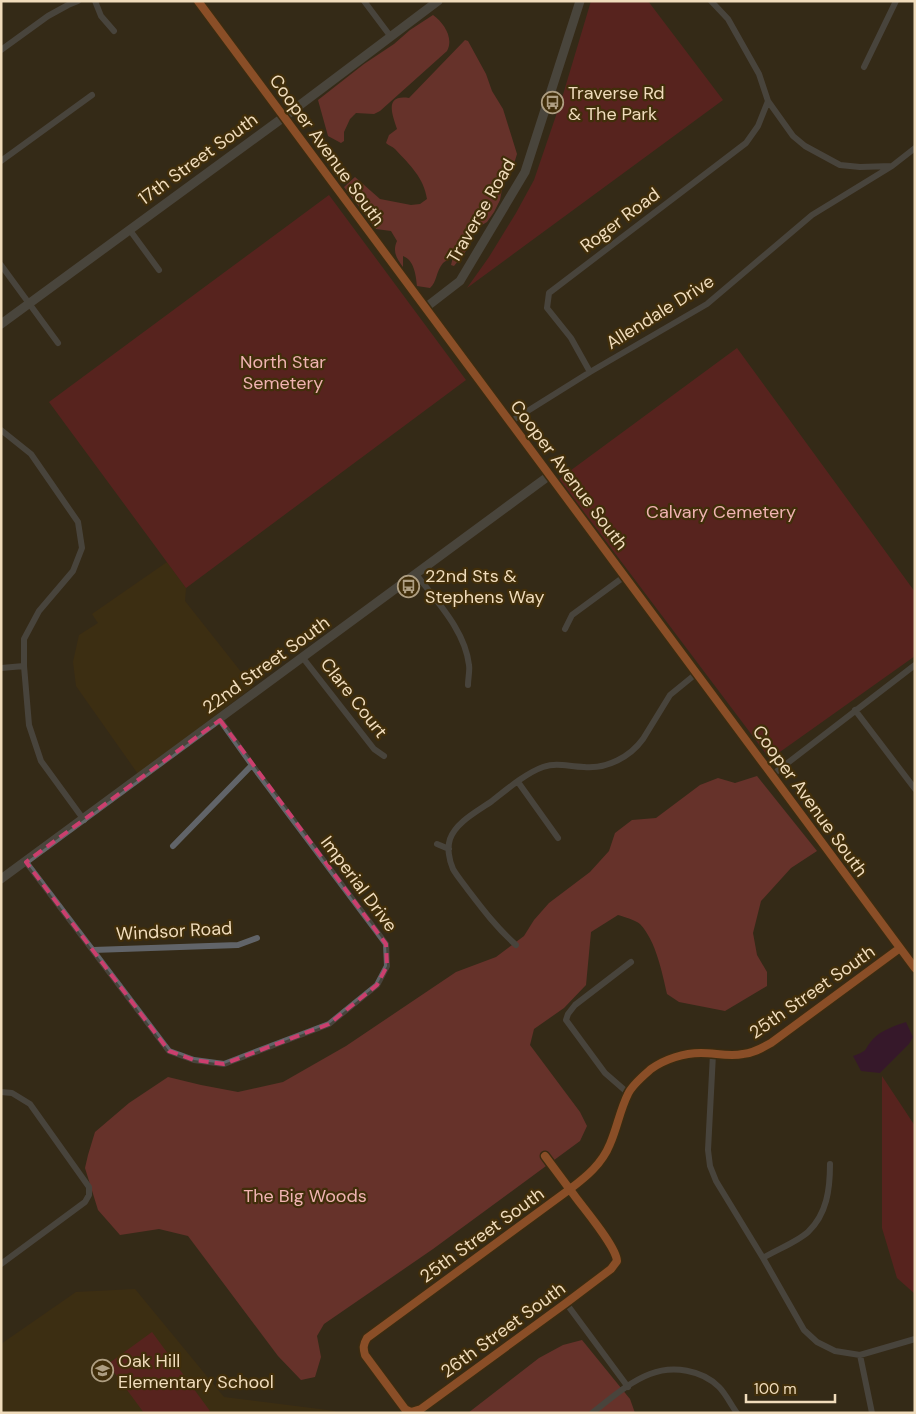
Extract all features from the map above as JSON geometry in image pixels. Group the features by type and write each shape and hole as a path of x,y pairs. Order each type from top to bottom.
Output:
{"street":[{"path":"1,50 48,16 78,1"},
{"path":"95,1 101,16 114,31"},
{"name":"Cooper Avenue South","path":"198,1 915,968"},
{"path":"364,1 392,37"},
{"name":"17th Street South","path":"1,324 284,117 438,1"},
{"name":"Traverse Road","path":"425,308 460,281 525,172 580,1"},
{"path":"711,1 728,19 759,74 768,101 793,136 805,146 840,165 860,167 892,166"},
{"path":"864,67 896,1"},
{"path":"1,161 92,95"},
{"name":"Roger Road","path":"590,372 571,338 546,308 549,293 746,143 758,126 768,101"},
{"name":"Allendale Drive","path":"510,422 590,372 708,304 812,216 892,166 915,148"},
{"path":"129,229 159,270"},
{"path":"1,264 58,343"},
{"path":"1,430 31,454 78,522 82,548 72,571 39,611 24,639 24,666 28,725 41,761 84,820"},
{"name":"22nd Street South","path":"3,875 26,862 84,820 550,475"},
{"path":"416,574 455,626 469,665 468,685"},
{"path":"565,629 572,616 625,576"},
{"name":"Clare Court","path":"303,658 374,749 384,756"},
{"path":"772,775 915,664"},
{"path":"1,668 24,666"},
{"path":"516,945 496,927 456,874 449,858 450,841 453,833 461,824 518,782 543,767 561,764 583,768 601,766 624,757 638,746 670,695 696,673"},
{"path":"855,710 915,789"},
{"name":"Imperial Drive","path":"26,862 169,1051 194,1060 224,1064 329,1024 377,985 387,966 386,944 220,720"},
{"path":"173,846 252,765"},
{"path":"518,782 558,838"},
{"path":"437,844 449,849"},
{"name":"Windsor Road","path":"92,950 238,944 257,938"},
{"name":"25th Street South","path":"421,1409 411,1412 405,1409 365,1355 362,1347 367,1338 590,1174 610,1144 628,1093 643,1076 658,1065 688,1054 742,1055 765,1046 900,948"},
{"path":"628,1093 605,1073 566,1020 575,1005 631,962"},
{"path":"713,1054 708,1150 710,1166 716,1181 804,1330 817,1342 835,1351 860,1355 915,1339"},
{"path":"1,1092 12,1093 30,1104 89,1187 89,1195 85,1202 1,1264"},
{"name":"26th Street South","path":"421,1409 566,1303 603,1275 617,1261 617,1254 545,1156"},
{"path":"763,1258 807,1233 819,1220 829,1193 830,1164"},
{"path":"566,1303 628,1386"},
{"path":"860,1355 872,1413"},
{"path":"592,1413 628,1386 651,1373 678,1369 698,1372 719,1387 737,1413"}],"highlighted area":[{"path":"220,720 386,944 387,966 377,985 329,1024 224,1064 194,1060 169,1051 26,862"}],"shaded area":[{"path":"167,562 186,588 185,601 253,687 138,774 76,686 73,662 79,635 98,623 92,614"},
{"path":"906,1022 913,1037 909,1044 880,1073 861,1071 853,1056 864,1051 880,1033"},
{"name":"Oak Hill Elementary School","path":"135,1289 224,1397 335,1411 336,1413 1,1413 1,1344 76,1292"}],"green space":[{"path":"591,1 648,1 723,100 467,288 489,257 534,180 562,98"},
{"path":"433,15 441,22 449,36 447,51 380,111 374,114 356,113 350,119 344,132 344,141 341,143 328,136 318,100 410,30"},
{"path":"465,40 468,41 486,74 492,91 503,109 517,154 512,170 503,184 500,200 494,212 487,222 470,232 466,251 454,266 451,265 453,257 443,263 430,288 417,286 415,273 410,261 403,256 403,267 397,258 395,249 397,241 391,231 376,229 344,187 355,177 380,199 411,205 420,204 427,199 423,185 416,172 395,149 386,143 389,135 397,129 392,107 396,99 409,98"},
{"name":"North Star Semetery","path":"329,195 466,380 186,588 49,402"},
{"name":"Calvary Cemetery","path":"737,348 915,592 915,656 770,759 559,479"},
{"name":"The Big Woods","path":"757,776 817,851 791,868 761,901 753,933 757,955 767,972 767,986 725,1011 679,1002 667,994 654,948 646,931 640,924 618,915 591,932 586,985 564,1008 534,1029 530,1045 580,1112 587,1126 580,1141 433,1249 324,1324 317,1336 321,1357 315,1377 301,1380 278,1356 188,1236 159,1229 120,1235 98,1210 85,1168 95,1132 129,1103 168,1077 238,1092 283,1082 346,1046 456,972 496,957 524,936 534,920 549,903 590,872 609,851 615,833 632,820 656,818 700,785 718,778 735,783"},
{"path":"882,1076 915,1126 915,1294 897,1278 882,1228"},
{"path":"152,1332 210,1411 207,1413 144,1413 108,1364"},
{"path":"582,1340 630,1399 635,1413 468,1413 539,1358 563,1345"}],"cycle path":[{"path":"198,1 915,968"},
{"path":"545,1156 574,1195 606,1237 617,1261 611,1269 566,1303 421,1409 411,1412 405,1409 365,1355 364,1346 367,1338 570,1189 588,1175 607,1151 628,1094 641,1078 656,1065 681,1055 695,1053 738,1055 751,1053 771,1043 900,948"}],"place":[{"name":"Traverse Rd & The Park","path":"552,103"},
{"name":"22nd Sts & Stephens Way","path":"409,586"},
{"name":"Oak Hill Elementary School","path":"102,1371"}]}
